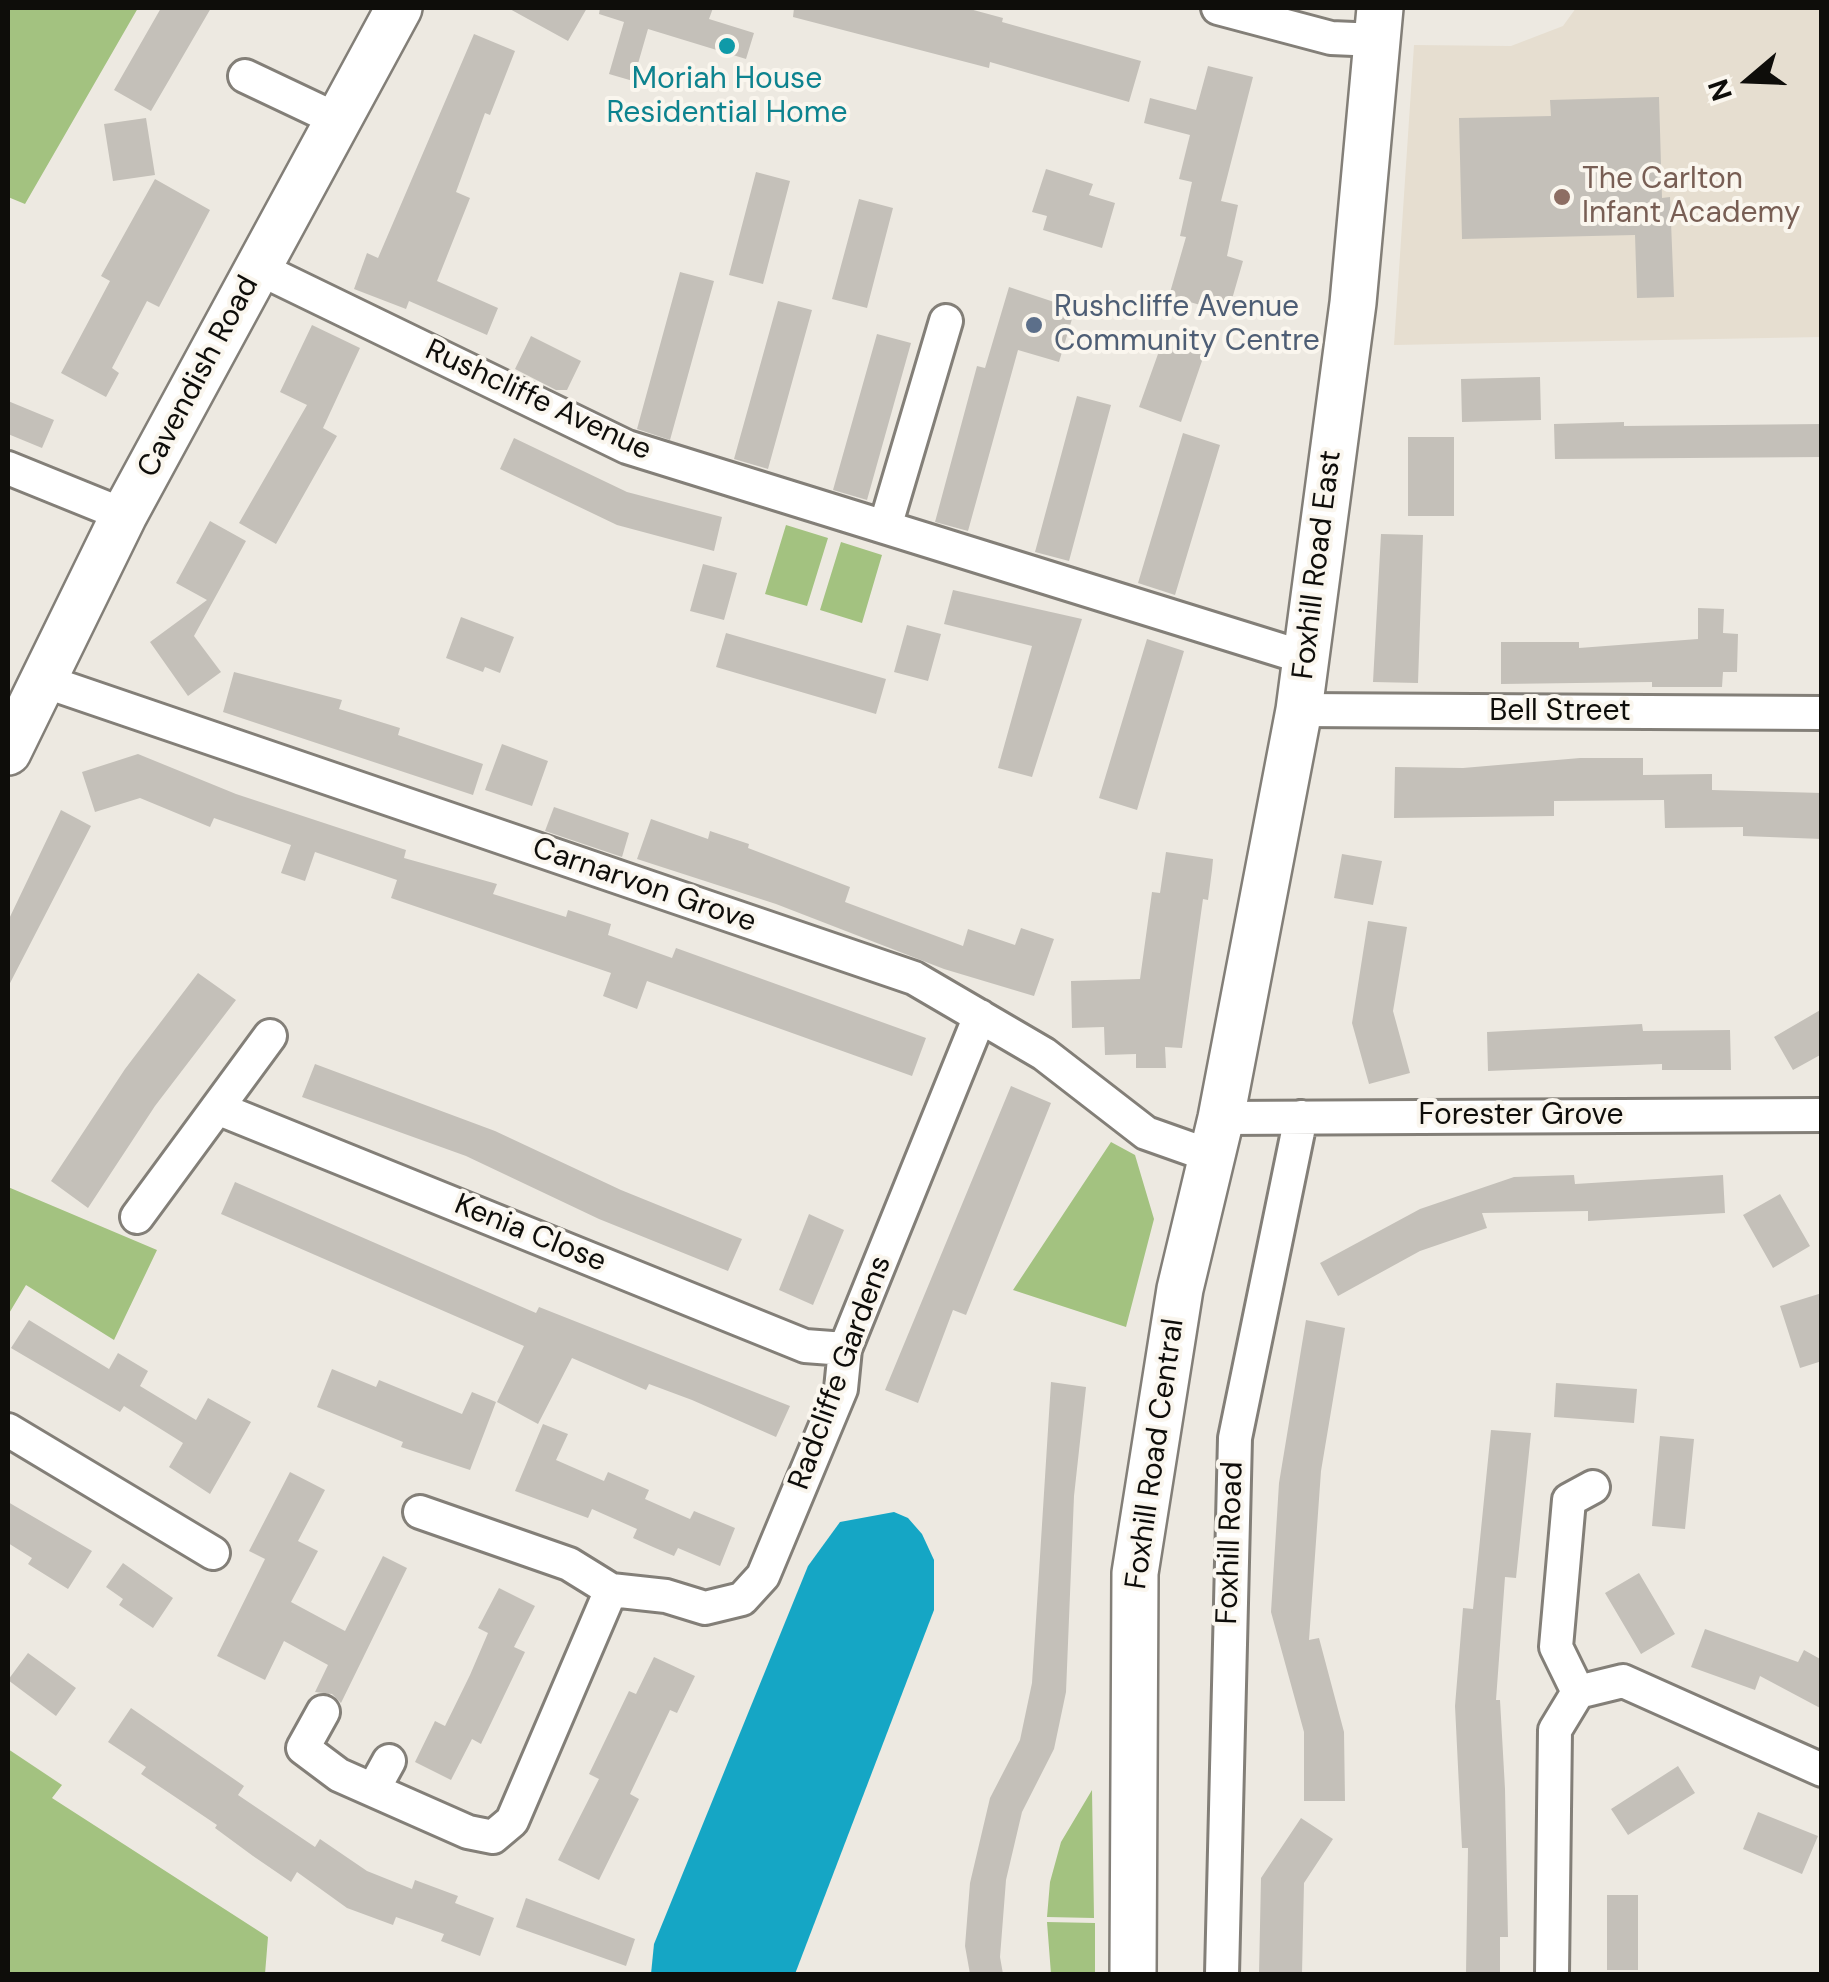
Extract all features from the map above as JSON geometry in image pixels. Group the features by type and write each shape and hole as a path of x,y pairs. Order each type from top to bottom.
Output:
{"street":[{"name":"Cavendish Road","path":"8,752 124,515 398,8"},
{"path":"1218,8 1331,38 1378,24"},
{"name":"Foxhill Road East","path":"1216,1137 1299,710 1354,303 1378,24"},
{"path":"244,78 338,120"},
{"name":"Rushcliffe Avenue","path":"258,268 627,448 1306,658"},
{"path":"885,527 946,321"},
{"path":"8,468 124,515"},
{"name":"Carnarvon Grove","path":"44,681 914,978 1044,1054 1146,1132 1216,1137"},
{"name":"Bell Street","path":"1299,710 1822,714"},
{"name":"Radcliffe Gardens","path":"420,1512 569,1564 610,1590 666,1596 705,1608 742,1599 763,1576 842,1388 845,1350 980,1016"},
{"path":"137,1217 270,1036"},
{"name":"Kenia Close","path":"217,1108 806,1346 845,1350"},
{"name":"Forester Grove","path":"1216,1137 1301,1117 1822,1115"},
{"name":"Foxhill Road","path":"1222,1974 1235,1438 1301,1117"},
{"name":"Foxhill Road Central","path":"1133,1974 1136,1573 1180,1289 1216,1137"},
{"path":"8,1430 214,1553"},
{"path":"1578,1692 1556,1647 1570,1500 1593,1487"},
{"path":"323,1712 302,1748 339,1775 381,1775 468,1832 493,1837 512,1821 610,1590"},
{"path":"1552,1974 1555,1730 1578,1692 1623,1681 1822,1770"}],"shaded area":[{"path":"1576,8 1821,8 1821,337 1394,345 1414,45 1511,46 1563,26"}],"green space":[{"path":"8,8 138,8 25,204 8,197"},
{"path":"786,525 828,538 807,606 765,594"},
{"path":"841,542 882,555 862,623 820,610"},
{"path":"1111,1142 1135,1155 1154,1219 1126,1327 1013,1290"},
{"path":"8,1187 157,1250 114,1340 26,1285 8,1315"},
{"path":"8,1749 62,1785 52,1798 268,1937 265,1974 8,1974"},
{"path":"1092,1790 1094,1918 1047,1917 1050,1882 1061,1842"},
{"path":"1047,1922 1095,1923 1095,1974 1051,1974"}],"water":[{"path":"894,1512 908,1518 922,1534 934,1560 934,1610 795,1974 651,1974 654,1944 808,1566 840,1522"}],"building":[{"path":"161,8 211,8 151,111 114,90"},
{"path":"508,8 587,8 568,41"},
{"path":"600,8 713,8 709,19 754,33 746,59 648,29 633,81 609,74 624,22 599,14"},
{"path":"794,8 966,8 1141,61 1129,102 990,62 989,68 793,17"},
{"path":"474,34 515,51 490,115 485,113 456,192 470,198 437,281 498,308 487,335 409,301 406,309 354,289 367,253 378,258"},
{"path":"1208,66 1253,77 1221,201 1238,205 1227,256 1243,261 1228,313 1169,296 1186,237 1180,236 1192,182 1179,179 1190,135 1144,123 1150,98 1196,110"},
{"name":"The Carlton Infant Academy","path":"1659,97 1662,198 1670,197 1674,297 1637,298 1635,235 1462,239 1459,118 1551,116 1550,100"},
{"path":"146,118 155,175 113,181 104,124"},
{"path":"1046,169 1093,184 1089,195 1115,203 1102,248 1043,230 1047,216 1032,212"},
{"path":"756,172 790,181 763,284 729,275"},
{"path":"155,179 210,210 159,307 147,301 112,368 119,373 106,397 61,373 110,281 101,276"},
{"path":"859,199 893,208 867,308 832,299"},
{"path":"680,272 714,281 670,440 637,429"},
{"path":"1009,287 1075,309 1059,362 1018,350 968,531 935,522 977,366 985,368"},
{"path":"778,301 812,310 768,469 734,459"},
{"path":"312,325 360,348 323,428 337,436 276,544 239,523 307,405 280,392"},
{"path":"877,334 911,343 867,500 833,490"},
{"path":"531,336 581,361 567,390 556,390 515,369"},
{"path":"1163,340 1204,355 1181,422 1139,407"},
{"path":"1540,377 1541,420 1462,422 1461,379"},
{"path":"1077,396 1111,405 1069,561 1035,552"},
{"path":"8,401 54,420 42,448 8,434"},
{"path":"1624,422 1624,426 1822,424 1822,457 1555,459 1554,424"},
{"path":"1183,433 1220,445 1175,595 1138,583"},
{"path":"1408,437 1454,437 1454,516 1408,516"},
{"path":"514,438 627,492 722,517 714,551 617,525 500,469"},
{"path":"210,521 246,541 194,636 221,672 188,696 150,642 207,600 176,583"},
{"path":"1381,534 1423,535 1418,683 1373,682"},
{"path":"703,564 737,573 724,620 690,611"},
{"path":"953,590 1082,619 1032,777 998,768 1032,646 944,624"},
{"path":"1698,608 1724,609 1723,633 1738,634 1737,672 1723,672 1722,687 1652,687 1652,682 1501,684 1501,642 1579,642 1579,648 1698,639"},
{"path":"461,617 514,637 500,673 485,667 483,672 446,658"},
{"path":"907,625 941,634 928,681 894,672"},
{"path":"726,633 886,679 876,714 716,667"},
{"path":"1147,639 1184,651 1137,810 1099,798"},
{"path":"234,672 342,700 339,709 400,728 398,735 483,764 473,795 223,712"},
{"path":"502,744 548,761 532,806 485,790"},
{"path":"138,754 236,794 406,850 404,858 497,884 493,894 566,917 568,910 611,924 608,935 672,958 676,948 926,1038 912,1076 647,981 637,1009 603,996 611,973 391,898 397,880 315,852 305,881 281,873 291,845 214,818 210,827 140,798 95,812 82,772"},
{"path":"1580,758 1643,758 1643,775 1712,774 1712,790 1822,793 1822,839 1743,836 1743,827 1665,828 1664,800 1554,801 1554,816 1394,818 1395,767 1463,768"},
{"path":"554,807 629,833 622,857 545,831"},
{"path":"61,810 91,826 8,987 8,921"},
{"path":"651,819 708,839 710,831 749,844 748,848 850,887 845,902 963,946 968,929 1015,945 1021,928 1054,939 1034,996 944,969 776,904 637,859"},
{"path":"1166,852 1213,859 1208,900 1203,899 1182,1048 1165,1047 1166,1068 1136,1068 1136,1054 1105,1055 1104,1027 1072,1028 1071,981 1140,979 1152,892 1160,893"},
{"path":"1342,854 1382,861 1373,905 1334,898"},
{"path":"1368,921 1407,927 1393,1011 1410,1073 1369,1084 1352,1023"},
{"path":"198,973 236,1000 155,1106 88,1208 51,1181 125,1069"},
{"path":"1822,1009 1822,1054 1793,1070 1774,1037"},
{"path":"1642,1024 1643,1031 1730,1030 1731,1070 1662,1070 1662,1064 1488,1071 1487,1032"},
{"path":"315,1064 495,1131 621,1190 742,1239 728,1271 599,1219 466,1156 302,1097"},
{"path":"1011,1086 1051,1103 966,1315 953,1310 918,1403 885,1390"},
{"path":"1574,1175 1575,1184 1723,1175 1725,1213 1588,1221 1588,1211 1482,1213 1487,1228 1420,1251 1338,1296 1320,1263 1420,1209 1514,1177"},
{"path":"235,1182 536,1313 539,1307 790,1406 776,1437 692,1400 649,1384 646,1390 572,1358 538,1424 497,1402 524,1346 221,1214"},
{"path":"1780,1194 1810,1246 1773,1268 1743,1215"},
{"path":"809,1214 844,1230 813,1305 779,1290"},
{"path":"1822,1293 1822,1361 1800,1368 1780,1306"},
{"path":"29,1320 109,1369 118,1353 148,1371 140,1386 196,1420 208,1398 251,1422 210,1494 169,1467 183,1443 124,1406 120,1412 11,1348"},
{"path":"1306,1320 1345,1328 1321,1471 1309,1640 1319,1638 1344,1732 1345,1801 1304,1801 1304,1732 1271,1612 1279,1483"},
{"path":"332,1369 376,1387 379,1380 462,1414 472,1392 496,1402 470,1470 401,1447 403,1442 317,1407"},
{"path":"1051,1382 1086,1387 1074,1496 1066,1692 1054,1749 1022,1812 1006,1880 1000,1957 1003,1974 970,1974 965,1946 970,1883 990,1798 1020,1740 1032,1683"},
{"path":"1556,1383 1637,1389 1634,1423 1554,1417"},
{"path":"543,1424 568,1434 556,1460 604,1481 608,1472 649,1490 645,1499 690,1519 694,1511 735,1528 720,1566 678,1548 674,1556 653,1547 633,1538 637,1529 592,1509 588,1518 515,1491"},
{"path":"1491,1430 1531,1433 1516,1578 1505,1577 1496,1700 1500,1700 1505,1789 1508,1937 1500,1937 1500,1974 1466,1974 1468,1848 1462,1848 1455,1706 1463,1608 1473,1609"},
{"path":"1660,1436 1694,1439 1685,1529 1652,1526"},
{"path":"290,1472 325,1490 298,1541 318,1551 291,1602 345,1631 383,1556 407,1568 341,1703 332,1694 315,1692 328,1665 284,1641 265,1680 217,1656 265,1559 249,1551"},
{"path":"8,1502 92,1551 68,1589 28,1564 32,1558 8,1543"},
{"path":"123,1563 173,1598 153,1628 119,1605 123,1599 106,1587"},
{"path":"1639,1573 1675,1634 1641,1654 1605,1593"},
{"path":"499,1588 535,1606 514,1647 525,1652 481,1744 472,1739 451,1780 415,1762 435,1721 445,1726 470,1675 488,1633 478,1628"},
{"path":"1705,1629 1798,1662 1804,1650 1822,1660 1822,1709 1760,1676 1755,1690 1691,1667"},
{"path":"28,1653 76,1688 56,1716 8,1680"},
{"path":"654,1657 695,1676 677,1713 670,1710 630,1794 639,1799 599,1880 558,1860 599,1779 589,1774 629,1691 636,1694"},
{"path":"131,1708 244,1786 238,1795 315,1847 320,1839 367,1871 412,1889 415,1880 458,1896 455,1903 494,1918 480,1956 441,1941 444,1934 396,1917 393,1925 347,1908 297,1872 291,1882 253,1856 215,1828 217,1825 141,1774 146,1767 108,1742"},
{"path":"1678,1766 1695,1793 1628,1835 1611,1809"},
{"path":"1758,1812 1818,1836 1802,1874 1743,1849"},
{"path":"1301,1818 1333,1839 1304,1883 1302,1974 1259,1974 1261,1878"},
{"path":"1607,1895 1638,1895 1638,1970 1607,1970"},
{"path":"526,1898 635,1939 626,1966 516,1927"}],"place":[{"name":"Moriah House Residential Home","path":"727,46"},
{"name":"The Carlton Infant Academy","path":"1562,197"},
{"name":"Rushcliffe Avenue Community Centre","path":"1034,325"}]}
